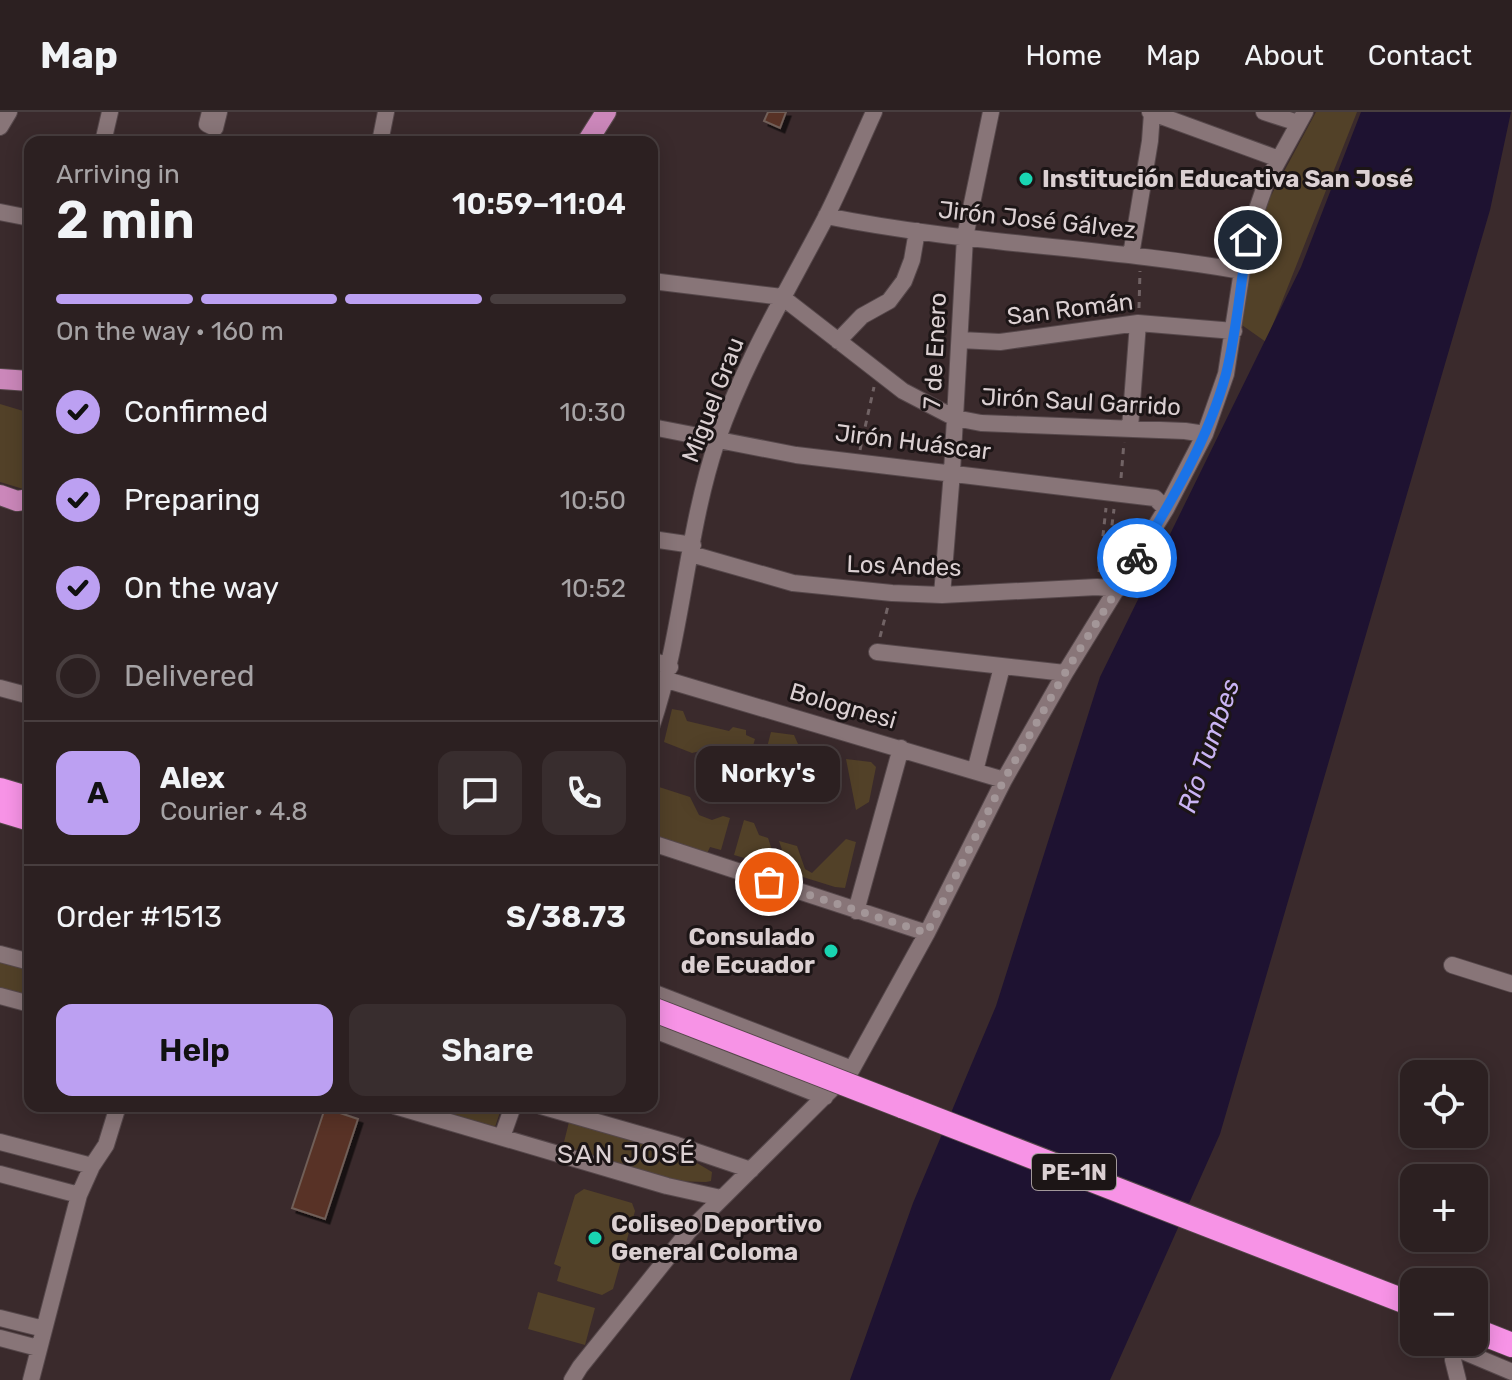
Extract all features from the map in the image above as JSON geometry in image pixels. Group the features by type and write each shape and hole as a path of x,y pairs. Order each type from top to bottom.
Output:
{"highway":[{"path":"0,790 24,797"},
{"path":"0,810 24,817"},
{"name":"PE-1N","path":"658,1011 1400,1299"},
{"path":"1488,1336 1512,1345"}],"main road":[{"path":"591,136 606,112"},
{"path":"0,379 24,381"}],"street":[{"path":"0,127 9,112"},
{"path":"104,136 110,112"},
{"path":"210,112 207,124 215,128 219,112"},
{"path":"381,136 386,112"},
{"name":"Miguel Grau","path":"658,706 668,673 718,440 782,297 826,216 874,112"},
{"name":"7 de Enero","path":"942,595 965,237 991,112"},
{"path":"1136,255 1151,112 1279,159"},
{"path":"572,1380 689,1231 852,1069 927,933 1004,780 1065,673 1106,588 1166,509 1205,434 1226,374 1242,271 1256,212 1266,183 1301,118 1264,112"},
{"path":"0,212 24,217"},
{"name":"Jirón José Gálvez","path":"826,216 917,231 1136,255 1242,271"},
{"path":"838,341 862,316 889,301 904,281 912,260 917,231"},
{"path":"658,282 782,297"},
{"name":"Jirón Saul Garrido","path":"782,297 903,391 955,418 981,423 1205,434"},
{"path":"1127,428 1138,323"},
{"name":"San Román","path":"960,340 1000,342 1138,323 1234,331"},
{"name":"Jirón Huáscar","path":"658,428 796,455 1155,498 1166,509"},
{"name":"Los Andes","path":"658,541 793,583 942,595 1106,588"},
{"path":"877,652 1065,673"},
{"name":"Bolognesi","path":"658,665 668,673 1004,780"},
{"path":"975,771 1002,667"},
{"path":"0,688 24,694"},
{"path":"856,911 901,748"},
{"path":"658,845 927,933"},
{"path":"0,954 24,960"},
{"path":"1452,965 1512,984"},
{"path":"658,994 852,1069"},
{"path":"0,996 24,1002"},
{"path":"658,1031 825,1097"},
{"path":"31,1380 79,1195 106,1145 116,1112"},
{"path":"416,1112 667,1186 721,1198"},
{"path":"502,1137 511,1112"},
{"path":"562,1112 751,1170"},
{"path":"0,1142 92,1166"},
{"path":"0,1174 79,1195"},
{"path":"0,1318 44,1329"},
{"path":"0,1338 38,1348"},
{"path":"1454,1356 1458,1380"},
{"path":"1478,1356 1512,1372"}],"path":[{"path":"1136,255 1138,323"},
{"path":"859,462 877,372"},
{"path":"1106,588 1114,493 1127,428"},
{"path":"1106,588 1114,493"},
{"path":"877,652 892,593"}],"shaded area":[{"path":"1316,112 1357,112 1266,342 1239,323 1260,216"},
{"path":"0,404 24,411 24,489 0,482"},
{"path":"672,709 683,711 687,721 729,731 733,727 746,730 746,735 755,739 746,770 734,766 735,752 712,748 692,753 664,742"},
{"path":"771,732 794,735 798,744 818,750 815,764 779,773 776,777 760,774"},
{"path":"846,759 871,762 876,767 869,802 856,810"},
{"path":"658,788 690,797 699,815 712,820 723,816 730,818 721,850 710,847 706,856 658,841"},
{"path":"744,820 754,823 759,835 768,838 778,868 734,855"},
{"path":"846,839 856,842 845,888 790,873 779,841 797,846 805,869 812,873"},
{"path":"0,962 24,968 24,998 0,992"},
{"path":"441,1112 500,1112 495,1127"},
{"path":"569,1122 680,1153 712,1172 711,1181 670,1181 562,1150"},
{"name":"Coliseo Deportivo General Coloma","path":"584,1189 632,1203 635,1211 613,1289 602,1295 557,1281 561,1267 554,1264 575,1195"},
{"path":"538,1292 595,1308 585,1345 528,1329"}],"water":[{"name":"Río Tumbes","path":"1361,112 1511,112 1490,210 1220,1134 1110,1380 850,1380 913,1203 996,1006 1100,677 1301,267"}],"building":[{"path":"768,112 786,112 780,128 764,121"},
{"path":"324,1112 337,1112 358,1119 325,1219 292,1208"}],"way so far":[{"path":"769,882 927,933 1004,780 1065,673 1137,558"}],"place":[{"name":"Institución Educativa San José","path":"1026,179"},
{"name":"Norky's","path":"769,882"},
{"name":"Consulado de Ecuador","path":"831,951"},
{"name":"Coliseo Deportivo General Coloma","path":"595,1238"}],"district":[{"name":"SAN JOSÉ","path":"627,1154"}],"route":[{"path":"1137,558 1192,461 1226,374 1248,240"}]}
